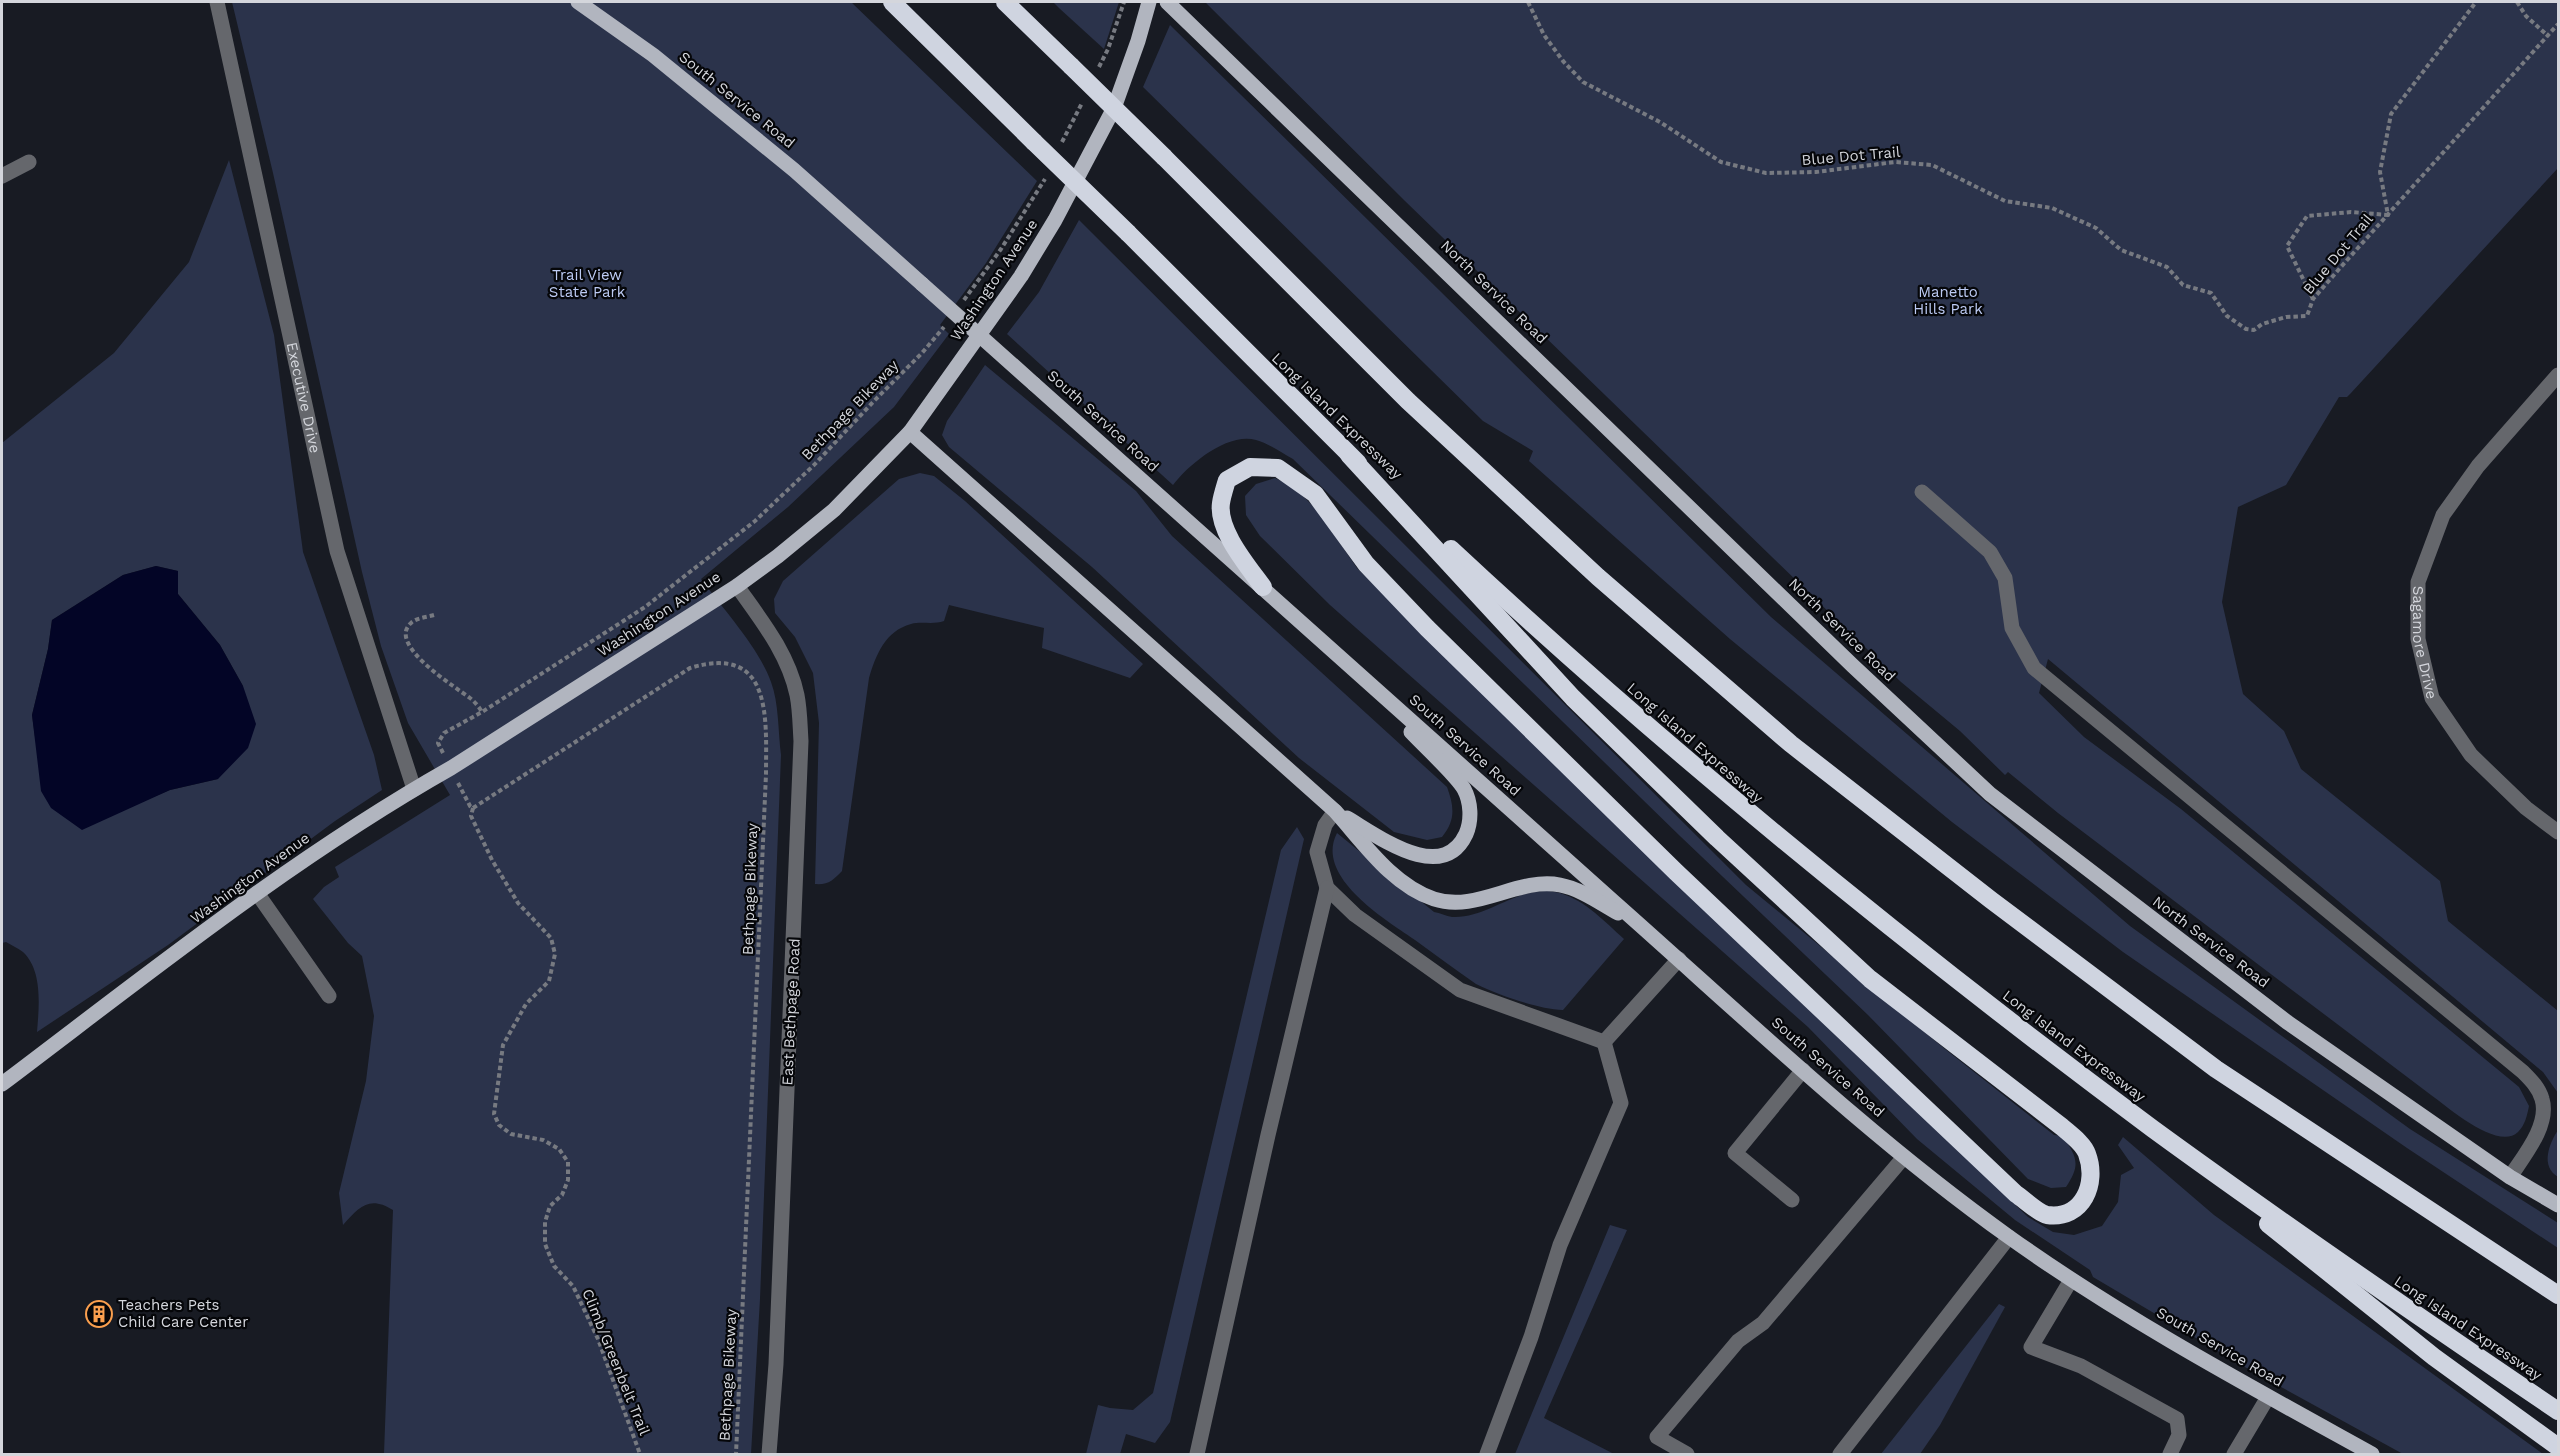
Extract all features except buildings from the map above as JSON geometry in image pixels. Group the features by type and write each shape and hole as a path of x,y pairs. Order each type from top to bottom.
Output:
{"highway":[{"name":"Long Island Expressway","path":"892,2 1349,454 1556,647 1742,808 1935,963 2153,1129 2373,1286 2559,1412"},
{"path":"1005,2 1408,401 1598,578 1791,744 1991,900 2216,1069 2559,1295"},
{"path":"1263,587 1241,556 1222,523 1221,504 1227,480 1250,467 1278,468 1315,494 1366,564 1428,628 1676,872 2016,1194 2046,1215 2067,1214 2087,1197 2092,1177 2087,1152 2062,1127 1870,979 1717,838 1573,699 1349,454"},
{"path":"2153,1129 2434,1357 2559,1447"}],"main road":[{"name":"South Service Road","path":"579,2 653,55 794,170 1678,959 1904,1157 2009,1237 2071,1280 2268,1397 2372,1455"},
{"name":"Washington Avenue","path":"2,1084 257,893 414,789 470,756 737,586 834,510 910,432 1022,276 1055,220 1114,108 1149,2"},
{"name":"North Service Road","path":"1167,2 1491,313 1853,666 1990,794 2286,1022 2510,1177 2559,1205"},
{"path":"910,432 1335,811 1389,870 1415,890 1433,899 1462,902 1532,885 1560,885 1574,889 1641,926"},
{"path":"1335,811 1419,856 1437,857 1452,852 1461,843 1470,817 1469,802 1464,788 1336,654"}],"street":[{"name":"Executive Drive","path":"217,2 338,551 414,789"},
{"path":"2,176 29,162"},
{"name":"Sagamore Drive","path":"2559,375 2478,466 2443,515 2418,582 2418,639 2432,698 2471,755 2526,808 2559,832"},
{"path":"1922,492 1990,552 2005,578 2012,628 2034,668 2514,1064 2537,1088 2543,1101 2542,1119 2535,1137 2510,1177"},
{"name":"East Bethpage Road","path":"737,586 787,662 797,695 801,741 776,1364 769,1455"},
{"path":"1197,1455 1270,1124 1327,888 1317,852 1324,825 1335,811"},
{"path":"1327,888 1355,915 1461,990 1604,1042"},
{"path":"257,893 329,996"},
{"path":"1604,1042 1678,959"},
{"path":"1487,1455 1531,1337 1560,1245 1621,1103 1604,1042"},
{"path":"1792,1200 1735,1153 1803,1070"},
{"path":"1687,1455 1657,1437 1738,1341 1762,1323 1904,1157"},
{"path":"1840,1455 2009,1237"},
{"path":"2071,1280 2031,1347 2081,1366 2177,1419 2179,1435 2170,1455"},
{"path":"2234,1455 2268,1397"}],"path":[{"path":"1098,69 1108,49 1124,2"},
{"name":"Blue Dot Trail","path":"1528,2 1544,35 1563,61 1583,82 1660,122 1721,162 1766,174 1816,172 1894,162 1932,165 2005,201 2052,208 2096,228 2121,250 2167,267 2183,285 2211,293 2227,316 2246,329 2254,330 2286,317 2307,315 2313,299 2559,24"},
{"path":"2313,299 2287,246 2307,216 2351,212 2388,215 2380,172 2391,114 2476,2"},
{"path":"2517,2 2526,16 2548,36"},
{"path":"1058,151 1083,100"},
{"path":"961,303 1001,249 1038,192 1048,171"},
{"name":"Bethpage Bikeway","path":"438,743 444,733 482,712 645,607 755,521 835,444 922,353 948,322"},
{"path":"434,615 412,622 408,627 407,638 412,649 426,666 468,696 482,712"},
{"name":"Bethpage Bikeway","path":"473,808 690,668 721,662 749,673 758,684 766,716 766,774 736,1455"},
{"path":"461,788 473,808"},
{"name":"Climb/Greenbelt Trail","path":"473,808 471,816 492,860 518,903 551,938 555,954 549,981 526,1004 503,1045 494,1114 499,1125 511,1134 543,1140 559,1149 568,1162 568,1180 562,1195 550,1206 545,1222 545,1244 554,1266 573,1286 598,1340 640,1455"}],"green space":[{"name":"Trail View State Park","path":"232,2 851,2 1037,181 986,263 940,325 949,334 894,407 788,507 701,579 750,643 771,682 776,699 781,755 760,1299 751,1454 384,1454 393,1210 377,1203 371,1203 360,1208 343,1225 339,1193 366,1081 374,1016 362,956 348,943 313,899 324,887 339,877 335,867 450,795 408,723 381,646 362,572 273,173"},
{"path":"1053,2 1119,2 1104,49 1059,8"},
{"name":"Manetto Hills Park","path":"1205,2 2558,2 2558,168 2351,393 2347,397 2339,397 2286,485 2238,507 2222,602 2243,694 2284,731 2301,769 2440,881 2448,921 2558,1011 2558,1093 2543,1072 2048,659 2039,693 2084,737 2181,809 2519,1087 2529,1106 2518,1132 2509,1136 2498,1136 2474,1126 2461,1117 2058,813 2008,772 2005,775 1960,731 1901,682 1405,201"},
{"path":"1170,25 1771,617 2130,926 2410,1129 2558,1223 2558,1248 2407,1148 2123,952 1952,822 1730,639 1529,461 1533,451 1483,421 1143,87"},
{"path":"229,160 274,335 303,552 374,755 382,790 335,821 168,945 37,1032 38,990 34,969 23,952 6,942 2,943 2,443 114,353 189,262","holes":["156,566 178,571 178,594 220,645 243,686 218,779 170,790 129,807 35,737 32,715 48,649 52,620 123,575"]},
{"path":"1079,220 1746,885 1945,1049 2054,1135 2063,1136 2075,1161 2074,1172 2066,1187 2051,1188 2028,1179 1868,1015 1680,836 1293,459 1256,440 1233,441 1199,459 1173,485 1007,334 1039,292"},
{"path":"985,365 1136,491 1172,536 1447,787 1451,800 1452,819 1442,837 1427,840 1394,832 1299,758 1092,567 949,447 942,435 947,421"},
{"path":"920,473 934,476 965,501 1143,664 1130,678 1042,648 1044,628 949,605 944,621 911,624 894,632 883,645 869,678 842,871 824,884 815,884 819,723 813,673 795,637 775,613 774,599 783,581 899,479"},
{"path":"1275,478 1294,487 1318,511 1357,568 1624,832 2028,1217 2053,1232 2074,1235 2102,1226 2118,1202 2121,1175 2134,1168 2118,1145 2123,1137 2214,1215 2543,1454 2403,1454 2250,1370 2093,1277 2090,1270 2015,1220 1917,1139 1808,1027 1330,605 1260,536 1246,515 1245,496 1256,484"},
{"path":"1297,827 1304,839 1170,1422 1155,1443 1126,1434 1120,1454 1086,1454 1098,1405 1133,1410 1153,1393 1281,850"},
{"path":"1337,833 1434,912 1452,917 1466,916 1532,892 1560,893 1586,906 1624,939 1563,1010 1542,1007 1507,997 1476,984 1387,921 1356,895 1344,881 1335,865 1333,849"},
{"path":"2558,1130 2558,1177 2549,1167 2548,1155"},
{"path":"1610,1225 1627,1230 1544,1418 1614,1454 1515,1454"},
{"path":"1999,1304 2005,1307 1940,1425 1920,1454 1881,1454"}],"shaded area":[{"path":"156,566 178,571 178,594 220,645 243,686 256,724 248,748 218,779 170,790 82,830 51,808 41,791 32,715 48,649 52,620 123,575"}],"place":[{"name":"Teachers Pets Child Care Center","path":"99,1314"}]}
